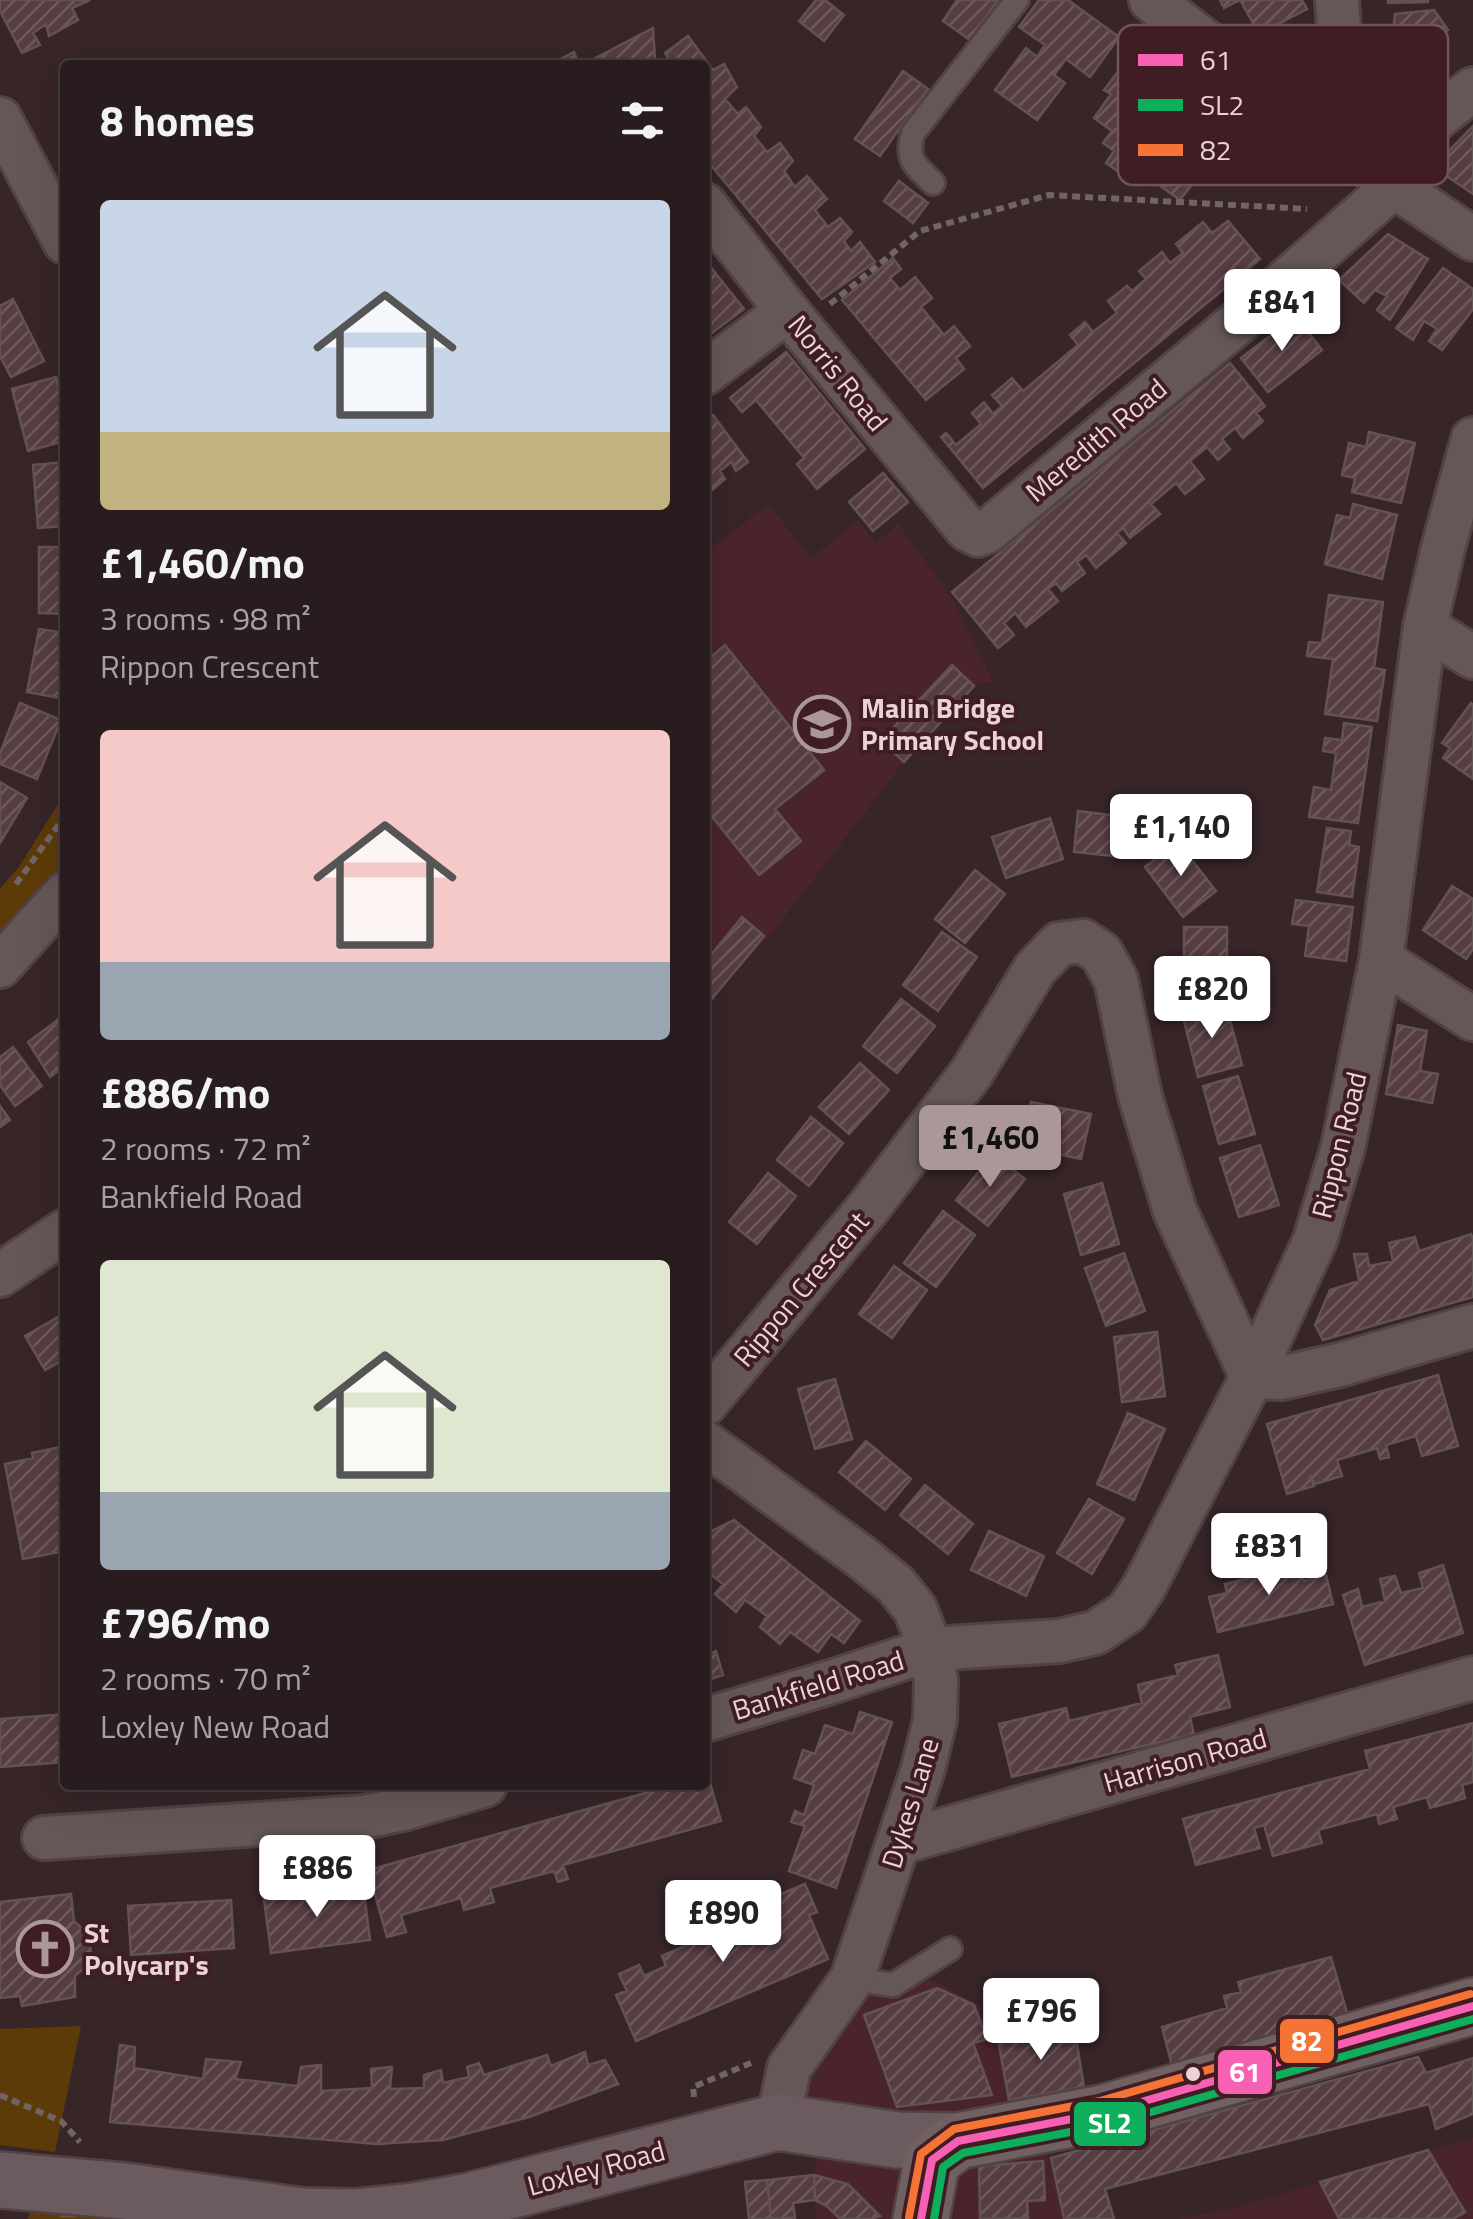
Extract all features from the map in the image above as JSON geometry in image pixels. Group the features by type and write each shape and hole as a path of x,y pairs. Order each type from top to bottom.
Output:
{"main road":[{"path":"921,2218 932,2160 958,2141 1104,2113 1473,2006"},
{"name":"Loxley Road","path":"0,2180 125,2191 302,2218 356,2216 413,2212 451,2204 778,2122 897,2140 958,2141"},
{"path":"833,2130 896,2180 921,2218"}],"street":[{"path":"1152,0 1182,25"},
{"path":"1337,0 1341,25"},
{"name":"Meredith Road","path":"1448,111 1473,89"},
{"path":"0,119 60,233"},
{"name":"Meredith Road","path":"978,535 988,531 1262,302 1364,185"},
{"path":"1379,185 1473,239"},
{"name":"Norris Road","path":"710,210 967,529 978,535"},
{"path":"710,370 794,319"},
{"name":"Rippon Road","path":"931,1649 1059,1641 1095,1633 1128,1612 1252,1377 1315,1240 1344,1148 1381,960 1425,627 1473,439"},
{"path":"1425,627 1473,657"},
{"path":"0,966 60,900"},
{"name":"Rippon Crescent","path":"710,1398 869,1208 972,1072 1035,969 1059,944 1084,941 1101,953 1116,980 1140,1096 1175,1211 1252,1377"},
{"path":"1381,960 1473,1019"},
{"path":"0,1274 60,1234"},
{"path":"1252,1377 1281,1378 1473,1326"},
{"name":"Dykes Lane","path":"710,1447 896,1585 915,1609 931,1649 936,1681 935,1720 923,1769 852,1979 789,2068 778,2122"},
{"name":"Bankfield Road","path":"710,1718 931,1649"},
{"name":"Harrison Road","path":"898,1843 1473,1678"},
{"path":"44,1838 364,1818 467,1790"}],"lane":[{"path":"934,183 913,164 909,148 914,132 1017,0"},
{"path":"852,1979 893,1985 950,1949"}],"path":[{"path":"794,319 920,231 1049,195 1249,185"},
{"path":"11,892 60,823"}],"shaded area":[{"name":"Malin Bridge Primary School","path":"769,505 811,558 858,521 876,543 898,524 952,597 993,681 974,686 904,762 772,933 710,1001 710,548"},
{"path":"852,1979 933,1980 977,2004 1043,2132 1063,2219 815,2219 816,2128 781,2103"},
{"path":"1473,2138 1473,2219 1177,2219 1225,2210"}],"green space":[{"path":"60,801 60,869 0,943 0,889 19,867"},
{"path":"81,2026 55,2152 0,2145 0,2029"},
{"path":"30,2209 114,2219 28,2219"}],"building":[{"path":"0,0 90,0 72,8 78,20 49,36 46,24 33,33 40,45 22,53 0,11"},
{"path":"816,0 825,0 844,15 824,41 799,21"},
{"path":"957,0 998,0 970,40 943,21"},
{"path":"1039,0 1068,0 1118,38 1090,77 1066,59 1054,75 1065,83 1037,120 995,90 1026,48 1037,57 1045,45 1019,27"},
{"path":"1220,0 1240,0 1224,8"},
{"path":"1240,0 1302,0 1307,9 1276,25 1254,25"},
{"path":"1428,0 1428,2 1388,3"},
{"path":"1434,10 1444,25 1394,25 1395,14"},
{"path":"653,28 654,60 592,60"},
{"path":"688,36 706,60 669,60 665,53"},
{"path":"574,52 577,60 559,60"},
{"path":"724,64 737,87 725,99 738,114 746,107 761,127 754,136 767,152 780,143 793,161 784,171 795,187 807,176 827,199 815,210 828,227 840,218 852,232 844,241 851,251 860,242 875,262 822,299 710,164 710,66 713,70"},
{"path":"903,71 928,89 880,156 855,139"},
{"path":"1118,71 1118,172 1106,163 1114,151 1103,143 1112,131 1094,118 1111,94 1104,90"},
{"path":"1473,126 1473,194 1448,177 1448,152"},
{"path":"899,181 928,203 913,223 884,201"},
{"path":"1159,185 1191,185 1180,200"},
{"path":"1228,221 1260,259 983,488 941,437 946,433 956,445 981,424 972,413 984,402 993,414 1002,406 992,395 1012,378 1023,391 1078,345 1070,335 1085,322 1093,332 1117,313 1108,301 1127,286 1132,291 1146,279 1139,271 1162,252 1170,263 1183,253 1176,244 1203,222 1212,233"},
{"path":"1388,234 1428,259 1390,320 1377,310 1387,296 1375,290 1364,303 1339,280"},
{"path":"893,258 901,269 890,278 900,290 915,277 932,298 921,307 944,335 954,326 970,346 956,358 964,369 926,400 842,300"},
{"path":"710,266 744,309 710,334"},
{"path":"1443,268 1473,289 1473,309 1442,350 1429,341 1437,329 1424,321 1413,340 1396,328"},
{"path":"13,299 44,361 11,377 0,356 0,306"},
{"path":"1296,316 1322,350 1268,392 1241,358"},
{"path":"786,352 865,449 817,489 797,464 804,458 756,400 742,412 730,398"},
{"path":"1230,363 1265,406 1256,413 1263,421 1243,438 1235,428 1222,439 1230,449 1218,460 1207,447 1190,461 1204,479 1185,494 1176,483 1151,504 1160,514 1130,538 1123,528 1117,533 1126,543 1096,568 1086,555 1077,562 1085,573 1062,591 1056,583 1048,589 1058,601 1026,627 1015,613 1004,623 1014,635 998,648 952,592"},
{"path":"56,377 60,442 28,451 12,389"},
{"path":"713,415 748,462 736,471 731,462 720,471 725,479 711,491 710,490"},
{"path":"1369,432 1415,443 1401,503 1352,492 1355,478 1342,475 1349,443 1366,447"},
{"path":"60,462 60,526 38,528 33,465"},
{"path":"883,473 908,502 873,531 849,502"},
{"path":"1353,504 1397,515 1382,579 1325,564 1337,515 1350,518"},
{"path":"39,547 60,547 60,614 39,613"},
{"path":"1329,595 1383,602 1374,668 1385,670 1377,721 1325,714 1333,659 1307,656 1309,642 1322,643"},
{"path":"39,629 60,632 60,698 27,692"},
{"path":"725,645 824,770 775,809 801,841 759,875 710,814 710,658"},
{"path":"952,665 974,686 904,762 881,741"},
{"path":"20,703 60,720 37,779 0,764 0,753"},
{"path":"1471,703 1473,779 1443,758 1450,748 1442,743"},
{"path":"1344,723 1372,727 1358,823 1309,817 1314,787 1331,790 1336,753 1323,751 1325,738 1342,740"},
{"path":"0,782 27,798 0,843"},
{"path":"1078,811 1136,818 1132,858 1074,852"},
{"path":"1050,818 1063,859 1006,878 992,837"},
{"path":"1327,828 1351,831 1349,845 1359,847 1352,897 1317,892"},
{"path":"1178,842 1216,891 1183,917 1145,867"},
{"path":"975,870 1005,894 965,943 935,919"},
{"path":"1452,886 1473,899 1473,949 1466,959 1423,930"},
{"path":"1296,900 1353,907 1346,961 1305,956 1309,926 1292,924"},
{"path":"742,917 764,936 710,1001 710,956"},
{"path":"1184,927 1227,927 1227,989 1184,989"},
{"path":"942,932 977,957 938,1011 903,985"},
{"path":"901,999 935,1026 897,1073 863,1046"},
{"path":"1226,1005 1242,1065 1198,1077 1183,1017"},
{"path":"60,1017 60,1070 50,1077 28,1042"},
{"path":"1398,1025 1427,1031 1420,1071 1438,1074 1432,1103 1386,1094"},
{"path":"13,1047 42,1086 15,1106 0,1085 0,1057"},
{"path":"860,1063 889,1090 849,1134 819,1107"},
{"path":"1238,1076 1255,1134 1219,1144 1203,1086"},
{"path":"1031,1102 1091,1114 1081,1159 1021,1146"},
{"path":"0,1106 10,1120 0,1127"},
{"path":"811,1117 843,1143 809,1186 777,1160"},
{"path":"1260,1145 1279,1205 1239,1217 1220,1158"},
{"path":"993,1154 1025,1179 988,1226 956,1200"},
{"path":"768,1173 796,1196 757,1244 729,1222"},
{"path":"1102,1183 1119,1244 1081,1255 1064,1194"},
{"path":"943,1211 975,1235 936,1287 904,1263"},
{"path":"1471,1234 1473,1297 1323,1340 1315,1325 1330,1290 1359,1281 1354,1254 1367,1254 1369,1266 1393,1261 1389,1243 1415,1237 1419,1251"},
{"path":"1124,1253 1145,1311 1106,1326 1085,1268"},
{"path":"894,1266 927,1290 892,1338 859,1314"},
{"path":"60,1316 60,1362 45,1370 25,1336"},
{"path":"1157,1332 1165,1396 1122,1402 1114,1337"},
{"path":"1438,1375 1458,1446 1422,1456 1416,1436 1386,1445 1389,1457 1380,1459 1377,1448 1337,1460 1342,1476 1315,1484 1310,1475 1314,1486 1287,1494 1267,1424"},
{"path":"835,1379 852,1439 815,1449 798,1389"},
{"path":"1128,1413 1165,1429 1134,1500 1097,1484"},
{"path":"866,1441 911,1479 885,1510 839,1472"},
{"path":"60,1447 60,1552 23,1559 5,1464 33,1458 32,1453"},
{"path":"925,1485 973,1524 948,1554 900,1515"},
{"path":"1089,1499 1124,1519 1092,1574 1057,1553"},
{"path":"734,1520 860,1621 844,1643 831,1634 818,1652 790,1632 780,1644 760,1627 767,1616 745,1600 736,1612 715,1594 723,1584 710,1574 710,1532"},
{"path":"989,1531 1044,1556 1026,1596 971,1570"},
{"path":"1300,1565 1304,1581 1326,1575 1333,1604 1218,1632 1209,1597 1227,1593 1225,1584"},
{"path":"1443,1565 1463,1633 1365,1665 1343,1595 1358,1589 1362,1607 1385,1601 1380,1579 1395,1576 1401,1593 1423,1588 1419,1573"},
{"path":"716,1651 723,1675 710,1679 710,1654"},
{"path":"1218,1655 1230,1707 1190,1717 1194,1734 1012,1777 999,1724 1066,1708 1069,1721 1142,1703 1138,1685 1178,1675 1175,1665"},
{"path":"860,1712 892,1722 836,1888 789,1871 805,1826 791,1822 795,1811 804,1815 814,1785 794,1778 803,1750 815,1754 825,1725 853,1734"},
{"path":"60,1714 60,1762 0,1767 0,1719"},
{"path":"1473,1723 1473,1782 1462,1785 1465,1798 1430,1808 1427,1797 1393,1807 1397,1819 1379,1824 1377,1814 1318,1830 1322,1843 1273,1856 1264,1825 1254,1828 1260,1848 1196,1865 1183,1819 1370,1769 1365,1751"},
{"path":"710,1783 721,1821 563,1865 568,1879 558,1882 554,1871 490,1888 494,1902 464,1910 461,1898 401,1915 406,1932 387,1937 368,1870 656,1790 710,1790"},
{"path":"805,1884 817,1912 809,1915 828,1959 636,2041 616,1995 627,1991 619,1974 639,1965 644,1976 666,1966 662,1956 698,1940 689,1920 708,1912 720,1941 737,1933 731,1919 753,1910 758,1923 781,1913 774,1897"},
{"path":"363,1886 370,1940 271,1953 264,1899"},
{"name":"St Polycarp's","path":"71,1894 74,1921 90,1936 91,1962 75,1976 75,1997 22,2006 20,1996 0,1998 0,1902"},
{"path":"231,1900 234,1948 131,1955 128,1906"},
{"path":"1331,1957 1347,2013 1172,2066 1162,2027 1227,2008 1224,1996 1241,1992 1238,1982"},
{"path":"937,1988 974,2005 987,2039 973,2043 992,2095 897,2107 864,2015"},
{"path":"1074,2026 1084,2087 1009,2100 998,2040"},
{"path":"120,2045 135,2047 134,2068 203,2079 206,2059 241,2062 235,2079 298,2086 301,2067 321,2065 321,2091 372,2088 371,2069 392,2067 390,2089 424,2088 424,2075 441,2070 443,2083 469,2077 467,2067 479,2063 484,2075 547,2055 551,2066 585,2052 588,2065 605,2060 618,2084 529,2117 443,2140 377,2144 110,2122"},
{"path":"1418,2057 1426,2073 1473,2058 1473,2114 1436,2129 1429,2104 1105,2189 1114,2219 1064,2219 1051,2158"},
{"path":"1428,2150 1465,2212 1453,2219 1339,2219 1320,2182"},
{"path":"1043,2161 1045,2200 1027,2201 1028,2218 980,2219 979,2166"},
{"path":"814,2175 815,2200 793,2203 795,2218 771,2219 767,2180"},
{"path":"814,2175 848,2184 880,2216 840,2219 815,2200"},
{"path":"767,2180 771,2219 749,2219 745,2182"}],"transit line":[{"name":"82","path":"909,2217 921,2154 954,2129 1100,2101 1470,1994"},
{"name":"61","path":"921,2219 932,2160 958,2141 1103,2113 1473,2006"},
{"name":"SL2","path":"934,2219 943,2167 963,2153 1106,2125 1473,2019"}],"place":[{"name":"Malin Bridge Primary School","path":"822,724"},
{"name":"St Polycarp's","path":"45,1949"}]}
